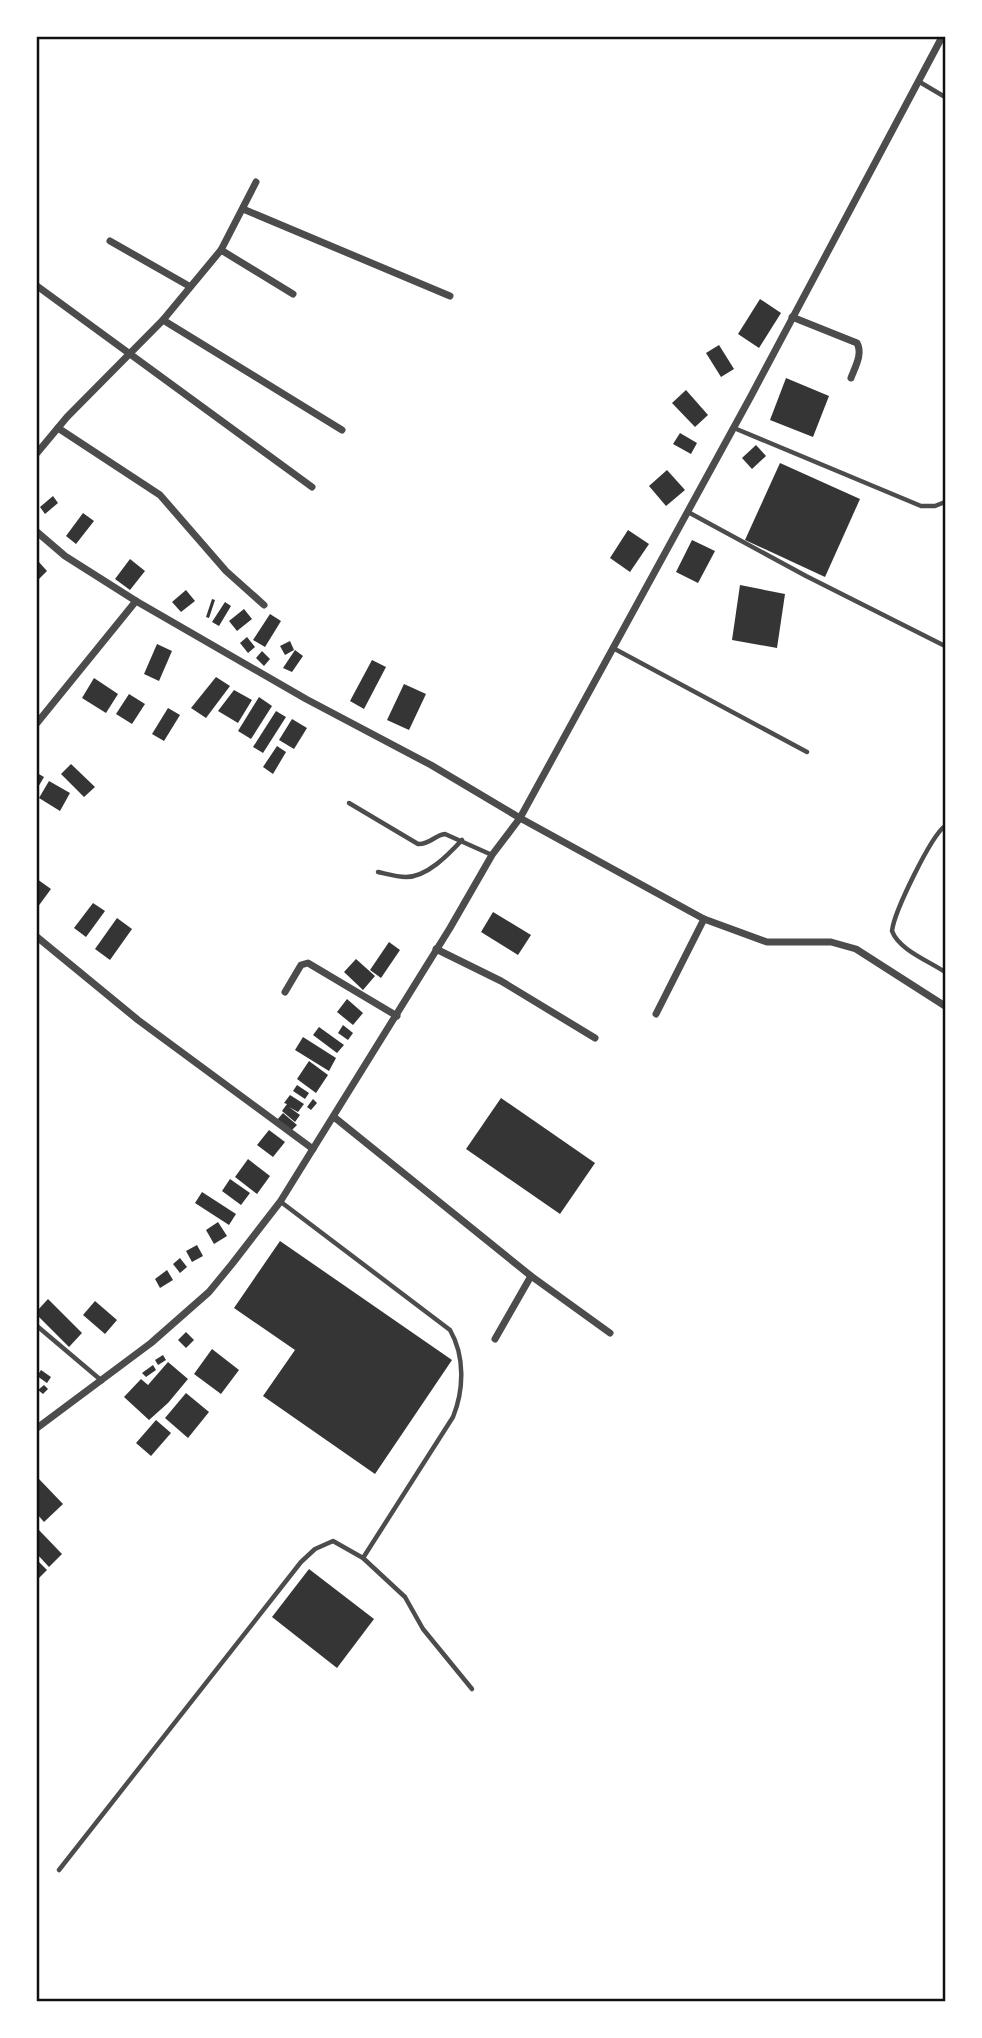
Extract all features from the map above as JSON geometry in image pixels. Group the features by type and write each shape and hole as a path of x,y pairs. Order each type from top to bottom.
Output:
{"street":[{"path":"37,1428 151,1343 209,1293 280,1202 397,1016 492,855 520,818 734,428 942,37"},
{"path":"37,453 163,320 221,250 256,182"},
{"path":"243,209 450,296"},
{"path":"110,241 189,286"},
{"path":"221,250 292,294"},
{"path":"37,286 312,487"},
{"path":"792,317 857,343 860,348 859,357 851,378"},
{"path":"163,320 342,430"},
{"path":"58,428 160,495 226,570 264,605"},
{"path":"37,532 65,556 136,601 306,699 431,765 520,818 704,919 767,942 817,941 845,944 856,948 945,1006"},
{"path":"37,723 136,601"},
{"path":"656,1014 704,919"},
{"path":"37,937 138,1020 313,1149"},
{"path":"436,949 501,981 595,1038"},
{"path":"285,992 301,965 311,963 397,1016"},
{"path":"334,1117 531,1276 610,1333"},
{"path":"495,1339 531,1276"}],"lane":[{"path":"917,80 945,97"},
{"path":"734,428 920,506 928,507 945,502"},
{"path":"687,512 945,646"},
{"path":"612,648 807,752"},
{"path":"349,803 418,844 424,845 444,834 492,855"},
{"path":"945,826 936,834 911,883 892,931 895,938 911,951 945,972"},
{"path":"378,872 401,877 419,874 444,857 462,840"},
{"path":"280,1202 450,1331 460,1352 461,1389 453,1417 363,1558"},
{"path":"37,1325 102,1381"},
{"path":"59,1870 301,1562 319,1546 333,1541 363,1558 405,1597 424,1629 472,1689"}],"building":[{"path":"760,299 781,313 759,348 738,334"},
{"path":"719,345 734,369 721,377 706,353"},
{"path":"786,378 829,396 813,437 770,420"},
{"path":"686,390 708,415 695,427 672,403"},
{"path":"680,433 697,443 691,454 673,444"},
{"path":"756,445 766,456 752,469 742,458"},
{"path":"780,463 860,499 825,577 745,540"},
{"path":"667,470 685,490 666,506 649,486"},
{"path":"53,496 58,503 45,514 40,507"},
{"path":"83,513 94,521 76,544 66,536"},
{"path":"628,530 649,544 630,572 610,558"},
{"path":"692,540 715,551 698,583 676,572"},
{"path":"130,559 145,571 130,590 115,579"},
{"path":"37,562 47,571 37,581"},
{"path":"740,585 785,594 777,648 732,640"},
{"path":"186,590 195,601 181,612 172,602"},
{"path":"212,599 215,600 209,618 206,617"},
{"path":"225,602 231,606 219,626 212,622"},
{"path":"244,609 252,619 237,631 229,621"},
{"path":"270,614 281,621 265,647 253,640"},
{"path":"247,637 255,647 248,653 240,643"},
{"path":"290,641 294,650 285,655 280,646"},
{"path":"157,644 172,651 159,681 144,674"},
{"path":"295,650 303,656 292,672 283,668"},
{"path":"262,651 270,659 264,666 256,658"},
{"path":"372,660 386,667 364,709 350,701"},
{"path":"216,677 230,686 206,718 191,708"},
{"path":"94,678 118,694 106,713 82,698"},
{"path":"404,684 426,694 409,730 387,720"},
{"path":"234,690 252,700 238,723 218,711"},
{"path":"129,694 145,704 132,724 116,714"},
{"path":"259,697 272,706 251,739 238,731"},
{"path":"168,708 180,715 164,741 152,734"},
{"path":"276,711 286,717 263,753 253,747"},
{"path":"292,719 307,728 294,749 279,740"},
{"path":"277,746 286,752 273,774 263,767"},
{"path":"71,764 95,787 84,797 61,774"},
{"path":"37,773 44,777 37,789"},
{"path":"49,781 70,793 60,811 39,798"},
{"path":"37,879 51,889 37,908"},
{"path":"93,903 105,911 86,937 74,928"},
{"path":"493,912 531,935 518,955 481,932"},
{"path":"117,918 132,929 110,960 95,949"},
{"path":"389,942 400,950 381,978 370,970"},
{"path":"356,959 375,976 363,990 344,972"},
{"path":"347,999 363,1013 353,1025 337,1012"},
{"path":"343,1025 353,1033 348,1040 338,1033"},
{"path":"319,1027 344,1045 337,1053 313,1035"},
{"path":"303,1037 336,1058 329,1071 295,1050"},
{"path":"309,1061 328,1075 316,1093 297,1079"},
{"path":"297,1085 309,1093 305,1099 293,1091"},
{"path":"290,1095 304,1104 298,1112 289,1107 300,1115 295,1122 282,1111"},
{"path":"501,1098 595,1163 560,1214 466,1149"},
{"path":"313,1099 317,1103 311,1110 307,1107"},
{"path":"283,1113 297,1125 291,1131 277,1120"},
{"path":"269,1130 285,1142 273,1157 257,1145"},
{"path":"248,1159 270,1176 257,1194 235,1177"},
{"path":"230,1179 250,1193 241,1205 222,1191"},
{"path":"202,1192 236,1214 229,1225 195,1203"},
{"path":"218,1222 227,1236 214,1244 206,1230"},
{"path":"280,1241 452,1360 375,1474 263,1396 295,1350 234,1308"},
{"path":"197,1245 203,1256 192,1262 186,1251"},
{"path":"180,1258 187,1267 180,1273 173,1264"},
{"path":"167,1270 173,1280 160,1288 155,1279"},
{"path":"48,1299 82,1333 69,1347 37,1315 37,1311"},
{"path":"95,1301 117,1320 105,1334 83,1315"},
{"path":"186,1332 194,1340 186,1348 178,1340"},
{"path":"212,1349 239,1370 221,1394 194,1374"},
{"path":"163,1355 166,1360 158,1365 155,1360"},
{"path":"168,1362 188,1379 149,1420 124,1397 141,1379 148,1385"},
{"path":"153,1365 156,1370 146,1377 142,1373"},
{"path":"41,1370 51,1377 47,1383 37,1376"},
{"path":"44,1385 48,1389 43,1394 38,1390"},
{"path":"186,1393 209,1412 188,1438 165,1418"},
{"path":"156,1420 171,1433 151,1456 136,1443"},
{"path":"39,1479 63,1504 44,1522 37,1514"},
{"path":"37,1528 62,1554 49,1567 37,1554"},
{"path":"37,1560 47,1570 37,1580"},
{"path":"309,1569 374,1619 337,1668 272,1617"}]}
